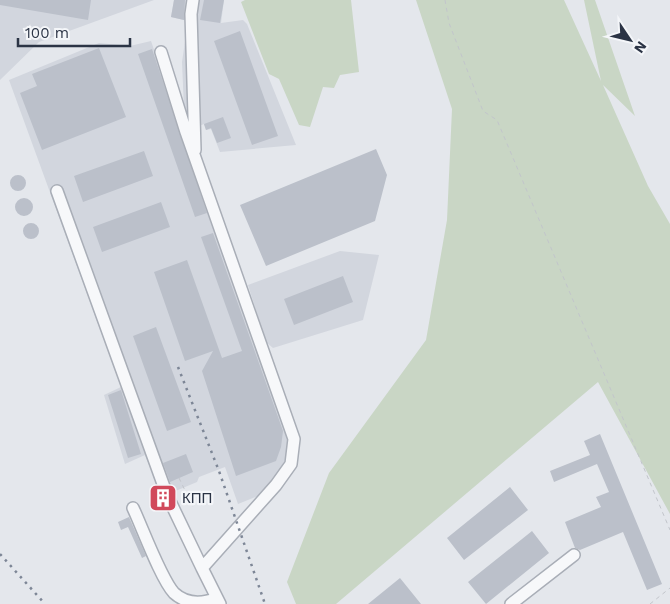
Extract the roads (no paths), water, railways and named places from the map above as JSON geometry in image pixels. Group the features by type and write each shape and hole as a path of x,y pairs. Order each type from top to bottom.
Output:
{"lane":[{"path":"193,0 191,14 195,157"},
{"path":"162,52 195,157 294,440 291,464 276,485 202,568"},
{"path":"57,191 168,495 218,601 204,604 189,602 173,592 133,508"},
{"path":"511,604 574,555"}],"railway":[{"path":"178,367 219,471 265,604"},
{"path":"0,554 45,604"}],"place":[{"name":"КПП","path":"163,498"}]}
